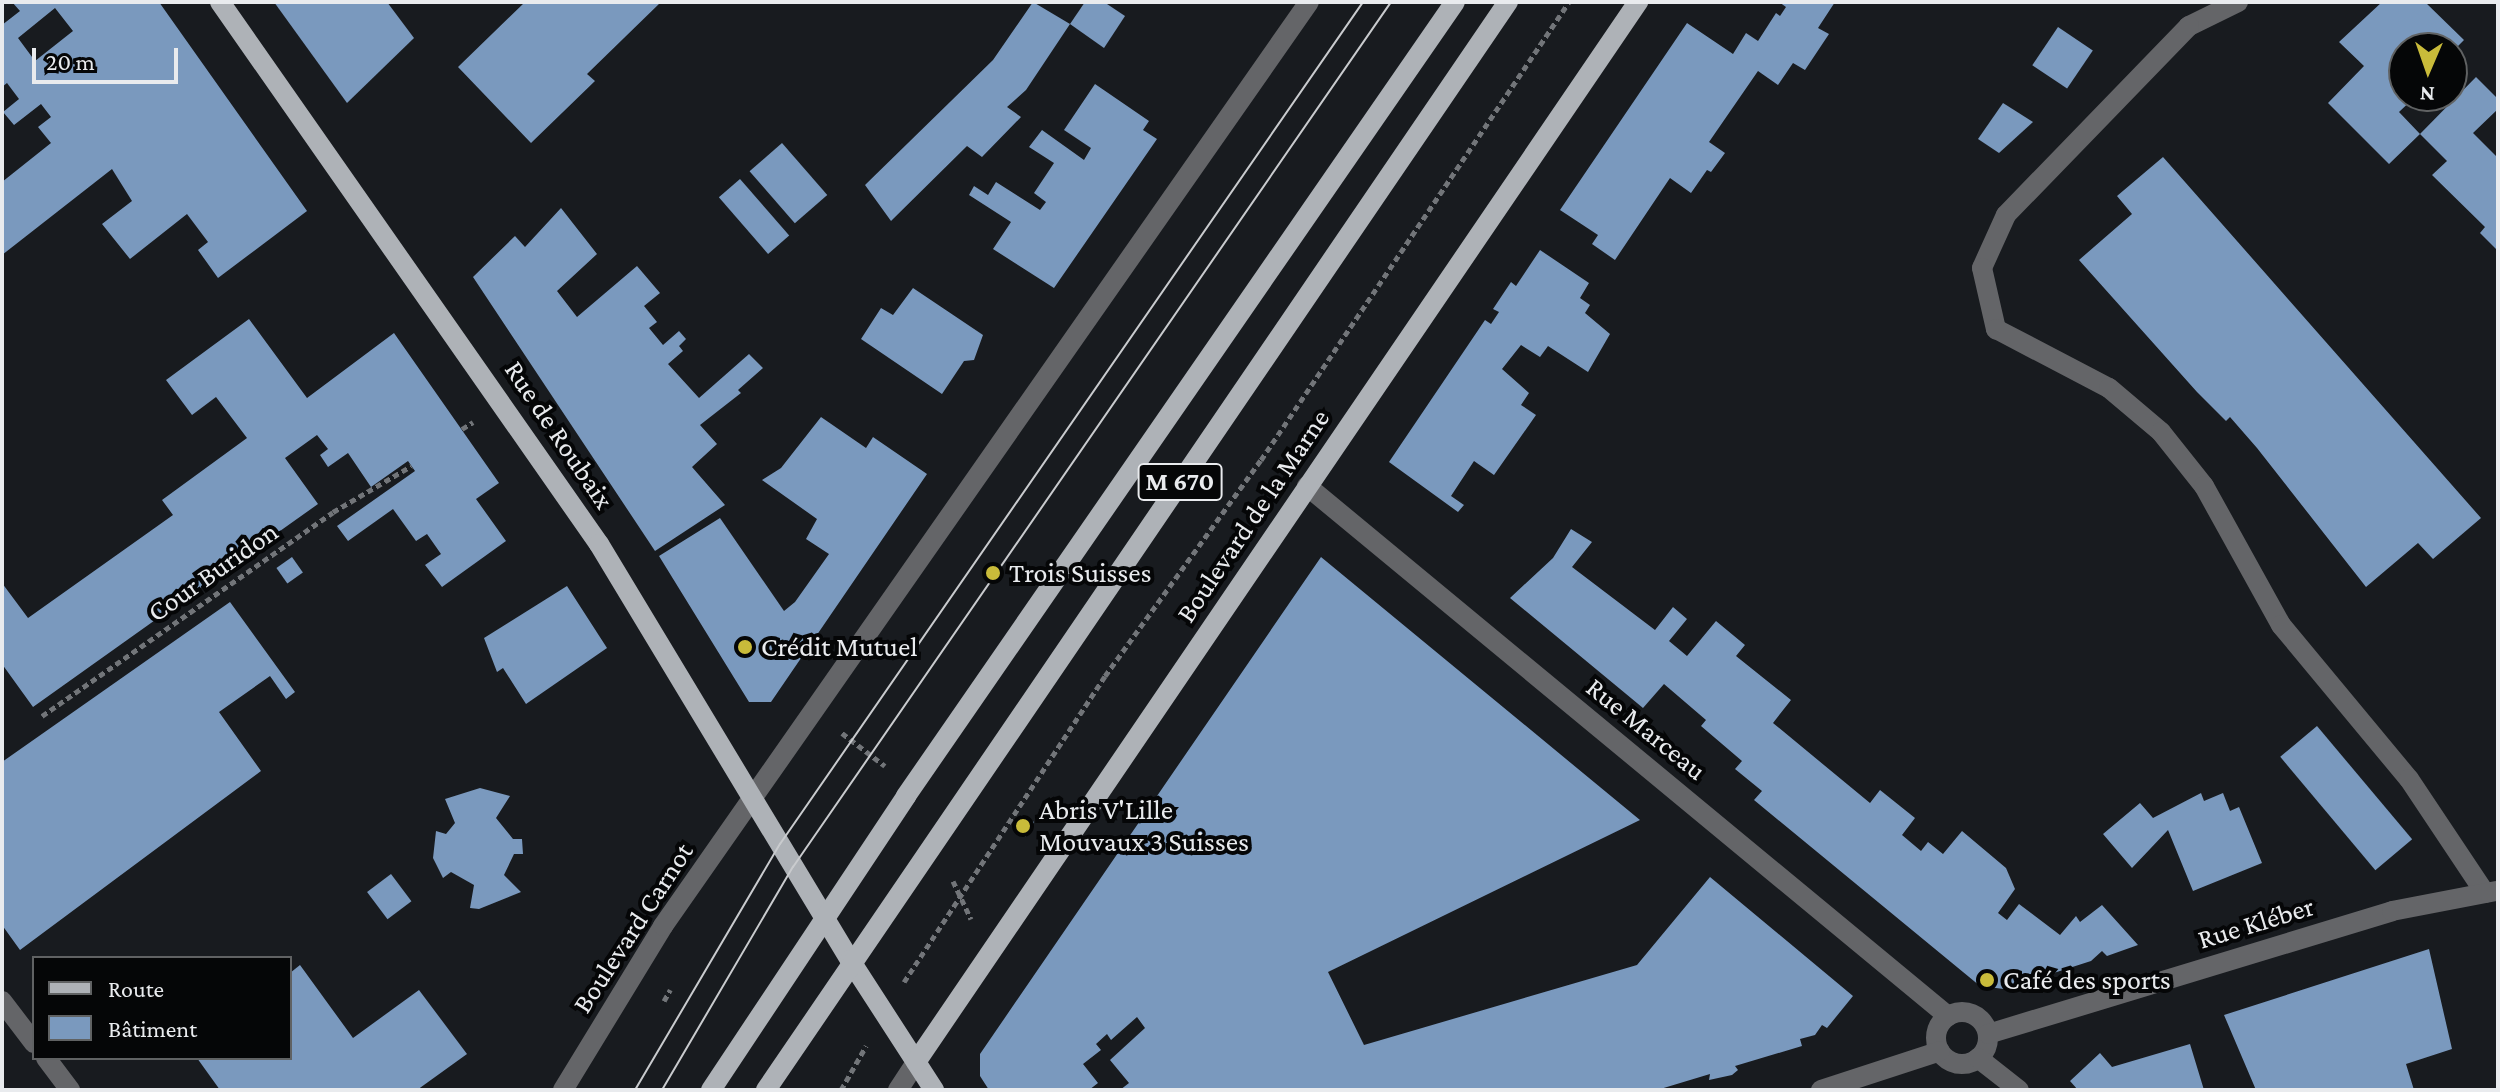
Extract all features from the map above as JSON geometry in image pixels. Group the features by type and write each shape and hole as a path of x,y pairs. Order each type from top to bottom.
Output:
{"main road":[{"name":"Rue de Roubaix","path":"220,2 599,544 850,960 934,1090"},
{"name":"M 670","path":"711,1090 825,917 1455,2"},
{"name":"M 670","path":"766,1090 850,960 1508,2"},
{"name":"Boulevard de la Marne","path":"916,1062 1638,2"}],"street":[{"path":"753,800 1309,2"},
{"path":"2238,2 2189,26 2006,215 1982,268 1996,329 2109,388 2161,432 2210,496 2281,625 2409,779 2492,892"},
{"name":"Rue Marceau","path":"1307,486 1948,1016"},
{"name":"Boulevard Carnot","path":"563,1090 663,926 753,800"},
{"name":"Rue Kléber","path":"1988,1034 2392,911 2492,892"},
{"path":"2,1001 32,1040"},
{"path":"1821,1090 1940,1051 1962,1064 1978,1058 1988,1034 1973,1014 1948,1016 1937,1032 1940,1051"},
{"path":"1978,1058 2019,1090"},
{"path":"48,1060 70,1090"},
{"path":"898,1090 916,1062"}],"path":[{"path":"841,1090 884,1013 1105,676 1261,460 1569,2"},
{"name":"Cour Buridon","path":"42,716 333,512 411,466"}],"building":[{"path":"12,2 159,2 307,211 218,278 198,250 208,242 187,214 130,259 102,224 132,201 112,169 2,255 2,182 51,143 38,127 51,117 41,104 14,125 3,112 19,99 7,83 2,87 2,25 20,11","holes":["55,8 73,31 35,61 18,38"]},
{"path":"274,2 387,2 414,38 347,103"},
{"path":"525,2 661,2 587,74 595,81 531,143 458,67"},
{"path":"1033,2 1070,24 1026,90 1007,107 1021,117 982,157 967,146 891,221 865,185 993,60"},
{"path":"1085,2 1104,2 1125,16 1104,48 1070,24"},
{"path":"1779,2 1835,2 1818,28 1829,34 1805,70 1793,63 1778,85 1758,71 1709,142 1725,153 1711,172 1707,170 1691,193 1670,178 1615,260 1592,244 1598,235 1560,210 1687,23 1733,54 1746,33 1758,41 1776,13 1780,16 1786,7"},
{"path":"2382,2 2425,2 2456,32 2388,32 2388,112 2399,112 2420,134 2389,164 2328,103 2364,66 2339,42"},
{"path":"2058,27 2093,50 2067,89 2032,65"},
{"path":"2476,77 2498,99 2498,109 2473,133 2498,158 2498,251 2480,233 2485,227 2432,175 2447,161 2420,134 2442,112 2468,112 2468,85"},
{"path":"1095,84 1149,121 1143,130 1157,139 1054,288 993,249 1011,222 969,195 974,186 988,195 996,182 1040,210 1046,202 1034,193 1054,163 1029,147 1042,130 1084,160 1091,148 1064,130"},
{"path":"2003,103 2033,122 1999,153 1978,139"},
{"path":"782,143 827,195 795,223 750,171"},
{"path":"2163,157 2481,518 2433,559 2418,543 2366,587 2230,417 2226,421 2197,392 2079,260 2132,214 2117,196"},
{"path":"740,179 789,236 768,254 719,197"},
{"path":"561,208 597,254 557,291 577,317 637,266 660,293 644,306 657,322 649,328 663,345 679,331 686,339 679,346 683,351 668,364 699,398 749,354 763,368 738,390 741,393 700,425 717,444 692,467 725,505 655,551 473,277 515,236 525,247"},
{"path":"1540,250 1589,283 1580,298 1590,305 1585,313 1610,334 1588,372 1548,346 1540,357 1521,345 1502,369 1529,393 1521,405 1536,415 1494,475 1474,461 1451,496 1464,505 1458,512 1389,462 1485,320 1491,324 1499,312 1493,309 1511,282 1516,286"},
{"path":"913,288 983,335 974,360 964,361 942,394 861,339 881,308 893,315"},
{"path":"249,319 307,398 394,333 499,483 476,499 506,541 442,587 425,565 441,554 427,534 416,541 393,509 348,541 337,526 415,471 408,461 371,487 348,453 328,467 320,455 328,449 317,435 285,458 318,504 33,707 2,664 2,583 28,618 173,515 162,500 247,438 216,397 192,415 166,380"},
{"path":"821,417 866,448 873,437 927,474 771,702 749,702 659,556 720,518 784,611 795,602 829,554 806,539 817,519 762,480 781,468"},
{"path":"1571,529 1592,542 1572,567 1655,630 1673,607 1687,619 1669,641 1687,656 1716,621 1745,645 1736,656 1791,700 1773,723 1870,803 1880,790 1915,818 1902,835 1921,851 1928,842 1943,854 1962,831 2006,868 2015,889 1998,913 2007,920 2019,904 2060,935 2076,916 2080,922 2102,905 2138,945 2107,956 2102,951 2091,961 2004,989 1980,986 1754,800 1762,791 1735,769 1742,761 1701,726 1706,720 1664,684 1643,708 1510,598 1553,558"},
{"path":"292,557 303,573 287,583 276,568"},
{"path":"1321,557 1640,820 1328,972 1364,1045 1637,965 1710,877 1853,996 1827,1028 1822,1025 1815,1035 1800,1039 1802,1046 1735,1066 1738,1070 1732,1075 1709,1080 1710,1074 1657,1090 1120,1090 1129,1083 1110,1060 1145,1028 1137,1017 1111,1040 1107,1034 1096,1044 1101,1050 1083,1064 1098,1083 1089,1090 989,1090 980,1076 980,1054"},
{"path":"567,586 607,648 526,704 503,668 497,672 484,638"},
{"path":"230,602 295,692 286,699 270,676 219,712 261,771 20,950 2,925 2,762"},
{"path":"2317,726 2412,839 2375,870 2280,757"},
{"path":"480,788 510,796 496,818 513,839 522,839 523,854 514,854 504,875 521,892 479,909 470,908 474,885 451,872 443,878 433,858 436,831 446,834 455,823 445,799"},
{"path":"2201,793 2204,801 2223,793 2230,811 2239,807 2262,863 2193,891 2168,830 2132,868 2103,834 2140,803 2153,818"},
{"name":"Abris V'Lille Mouvaux 3 Suisses","path":"1022,815 1034,822 1026,837 1014,830"},
{"path":"391,874 411,901 388,919 367,892"},
{"path":"2429,949 2452,1049 2406,1064 2414,1090 2256,1090 2224,1015"},
{"path":"300,965 353,1038 419,990 467,1054 417,1090 220,1090 198,1060 292,1060 292,971"},
{"path":"2190,1044 2204,1090 2078,1090 2070,1081 2100,1053 2112,1067"}],"tram line":[{"path":"635,1090 780,844 1363,2"},
{"path":"662,1090 793,867 1391,2"}],"place":[{"name":"Trois Suisses","path":"993,573"},
{"name":"Crédit Mutuel","path":"745,647"},
{"name":"Abris V'Lille Mouvaux 3 Suisses","path":"1023,826"},
{"name":"Café des sports","path":"1987,980"}]}
